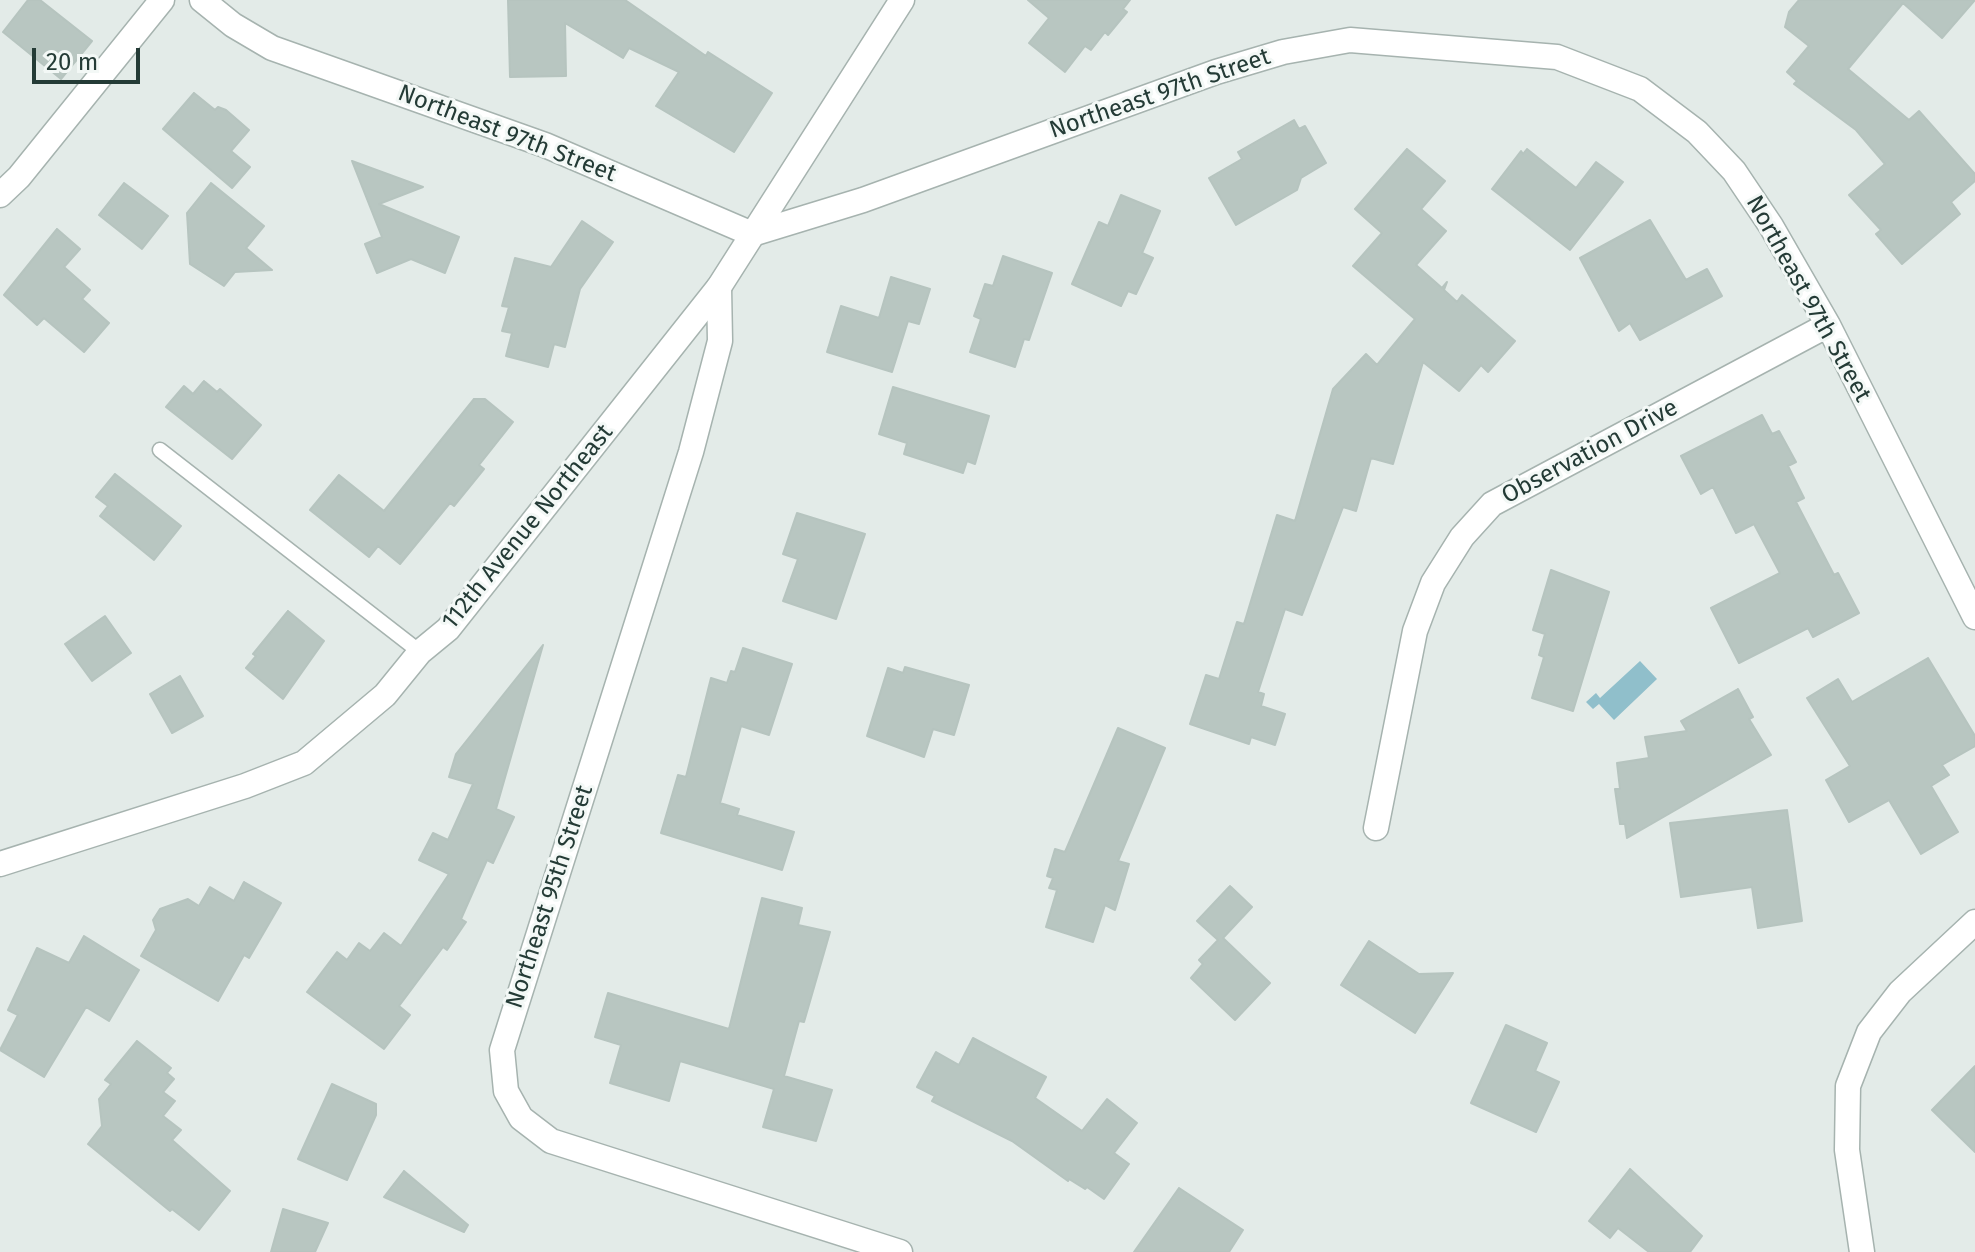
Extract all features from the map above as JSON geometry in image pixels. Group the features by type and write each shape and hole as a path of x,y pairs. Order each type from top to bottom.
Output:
{"street":[{"path":"0,195 19,177 162,0"},
{"name":"Northeast 97th Street","path":"202,0 233,25 272,48 545,145 752,234 863,200 1216,72 1283,52 1350,40 1557,57 1640,89 1697,132 1734,171 1764,215 1828,325 1975,617"},
{"name":"112th Avenue Northeast","path":"0,864 245,786 304,763 385,695 420,652 448,629 719,287 902,0"},
{"name":"Northeast 95th Street","path":"719,287 720,341 691,452 502,1050 506,1091 521,1118 551,1141 900,1252"},
{"name":"Observation Drive","path":"1376,828 1415,631 1433,583 1472,526 1492,504 1828,325"},
{"path":"1862,1252 1847,1150 1848,1086 1869,1032 1900,992 1975,922"}],"lane":[{"path":"160,450 420,652"}],"water":[{"path":"1640,661 1657,679 1614,720 1599,704 1593,709 1586,702 1596,693 1600,698"}],"building":[{"path":"28,0 40,0 92,41 61,79 3,32"},
{"path":"508,0 625,0 706,56 708,52 772,93 734,152 656,106 679,72 629,48 623,58 565,23 566,76 510,77"},
{"path":"1028,0 1130,0 1123,9 1127,12 1108,35 1105,32 1091,50 1085,46 1065,72 1029,43 1049,18"},
{"path":"1799,0 1975,0 1942,38 1903,3 1848,69 1909,120 1919,111 1975,174 1975,181 1951,202 1960,214 1902,264 1876,234 1881,230 1849,195 1885,164 1856,130 1794,84 1797,81 1787,72 1809,46 1785,27 1789,12"},
{"path":"194,93 215,110 218,107 226,110 249,130 231,151 250,167 232,188 163,129"},
{"path":"1294,120 1299,129 1305,126 1326,163 1301,178 1297,190 1236,225 1209,178 1242,159 1238,152"},
{"path":"1407,149 1445,181 1421,209 1446,231 1416,265 1442,288 1447,282 1444,290 1457,302 1462,295 1515,341 1488,372 1481,365 1459,391 1423,362 1393,464 1371,458 1356,511 1343,507 1302,615 1285,609 1258,692 1264,694 1261,706 1285,714 1275,745 1251,737 1249,744 1190,724 1206,675 1219,679 1237,622 1244,624 1277,515 1295,521 1333,389 1366,354 1377,365 1415,319 1353,266 1382,233 1355,209"},
{"path":"1527,149 1576,188 1596,162 1623,182 1570,250 1492,189 1521,151 1523,154"},
{"path":"352,161 423,187 379,204 459,237 445,273 411,259 377,273 365,244 382,237"},
{"path":"124,183 168,216 142,249 99,215"},
{"path":"211,183 264,226 246,248 272,270 235,272 224,286 190,264 187,213"},
{"path":"1121,195 1160,211 1142,253 1153,258 1136,294 1128,291 1121,306 1072,284 1099,222 1108,226"},
{"path":"1650,220 1686,280 1707,269 1722,296 1640,340 1630,323 1619,331 1580,258"},
{"path":"582,221 613,242 580,289 565,347 554,344 548,367 506,356 512,333 502,331 509,307 502,306 515,258 551,267"},
{"path":"57,229 80,249 64,267 90,290 82,299 109,323 84,352 44,318 37,325 4,295"},
{"path":"1003,256 1052,273 1029,340 1024,339 1015,367 970,352 981,319 974,316 985,284 993,286"},
{"path":"891,277 930,289 919,324 908,321 892,372 827,352 841,306 879,318"},
{"path":"204,381 217,392 220,389 261,425 232,459 166,407 184,386 193,394"},
{"path":"893,387 989,416 975,464 967,461 963,473 904,454 907,443 879,434"},
{"path":"474,399 485,399 513,422 479,465 484,469 454,506 450,503 400,564 378,546 369,557 310,510 339,475 384,511"},
{"path":"1762,415 1772,434 1779,431 1796,462 1788,466 1804,498 1796,502 1834,575 1838,573 1859,613 1813,637 1808,628 1739,663 1711,608 1780,573 1754,524 1736,533 1713,487 1701,494 1681,456"},
{"path":"115,474 181,526 154,560 100,516 108,506 96,497"},
{"path":"797,513 865,534 836,619 783,601 798,559 783,554"},
{"path":"1551,570 1609,592 1573,711 1532,698 1544,657 1539,655 1545,634 1533,630"},
{"path":"288,611 324,641 283,699 246,668 256,656 253,654"},
{"path":"105,616 131,653 92,681 65,644"},
{"path":"543,645 496,809 514,817 493,863 487,860 461,919 466,922 447,950 443,947 399,1006 410,1015 384,1049 307,992 337,952 347,960 359,943 370,951 384,933 401,946 449,874 419,860 433,833 448,840 473,784 449,777 456,754"},
{"path":"743,648 792,664 769,735 741,726 720,803 739,809 737,815 794,832 782,870 661,833 678,775 686,777 711,678 727,683 731,671 735,672"},
{"path":"1928,658 1975,736 1975,746 1942,765 1949,775 1931,786 1958,832 1921,854 1889,800 1849,822 1826,780 1850,766 1807,698 1838,679 1852,702"},
{"path":"905,667 969,685 954,735 933,729 924,757 867,736 888,668 903,673"},
{"path":"180,676 203,716 172,733 150,694"},
{"path":"1738,689 1753,717 1749,719 1771,755 1627,838 1625,824 1620,824 1615,789 1620,789 1617,763 1649,758 1645,737 1687,731 1681,721"},
{"path":"1118,728 1165,748 1118,861 1129,864 1115,910 1105,905 1093,942 1046,927 1057,890 1049,888 1053,878 1047,876 1055,849 1065,852"},
{"path":"1787,810 1802,921 1758,928 1752,887 1681,897 1670,823"},
{"path":"244,882 281,903 249,958 244,955 218,1001 141,956 156,930 153,920 160,909 188,899 199,906 210,887 234,901"},
{"path":"1230,886 1252,907 1223,938 1270,983 1235,1020 1191,978 1203,964 1199,960 1218,940 1197,921"},
{"path":"762,898 802,908 798,925 830,932 804,1022 799,1021 784,1076 832,1090 816,1141 763,1127 774,1089 680,1061 669,1101 610,1083 621,1045 595,1037 608,993 729,1029"},
{"path":"84,936 139,970 109,1021 86,1007 44,1077 0,1050 18,1015 8,1010 37,948 69,963"},
{"path":"1369,941 1419,974 1453,973 1415,1033 1341,985"},
{"path":"1506,1025 1547,1043 1535,1071 1559,1082 1536,1132 1471,1103"},
{"path":"973,1038 1046,1077 1035,1098 1082,1131 1107,1099 1137,1123 1114,1153 1129,1164 1104,1199 1087,1187 1085,1189 1068,1181 1012,1141 932,1101 935,1096 917,1087 936,1052 959,1065"},
{"path":"137,1041 171,1068 167,1073 174,1079 163,1092 175,1101 163,1116 181,1130 172,1140 230,1191 199,1230 172,1209 170,1211 88,1144 102,1126 99,1099 111,1084 105,1080"},
{"path":"1975,1066 1975,1152 1932,1110"},
{"path":"332,1084 376,1104 376,1115 347,1180 298,1159"},
{"path":"1630,1169 1702,1236 1690,1252 1649,1252 1618,1228 1610,1238 1589,1221"},
{"path":"404,1171 468,1225 464,1232 384,1197"},
{"path":"1179,1188 1243,1230 1229,1252 1134,1252"},
{"path":"283,1209 328,1223 315,1252 271,1252"}]}
